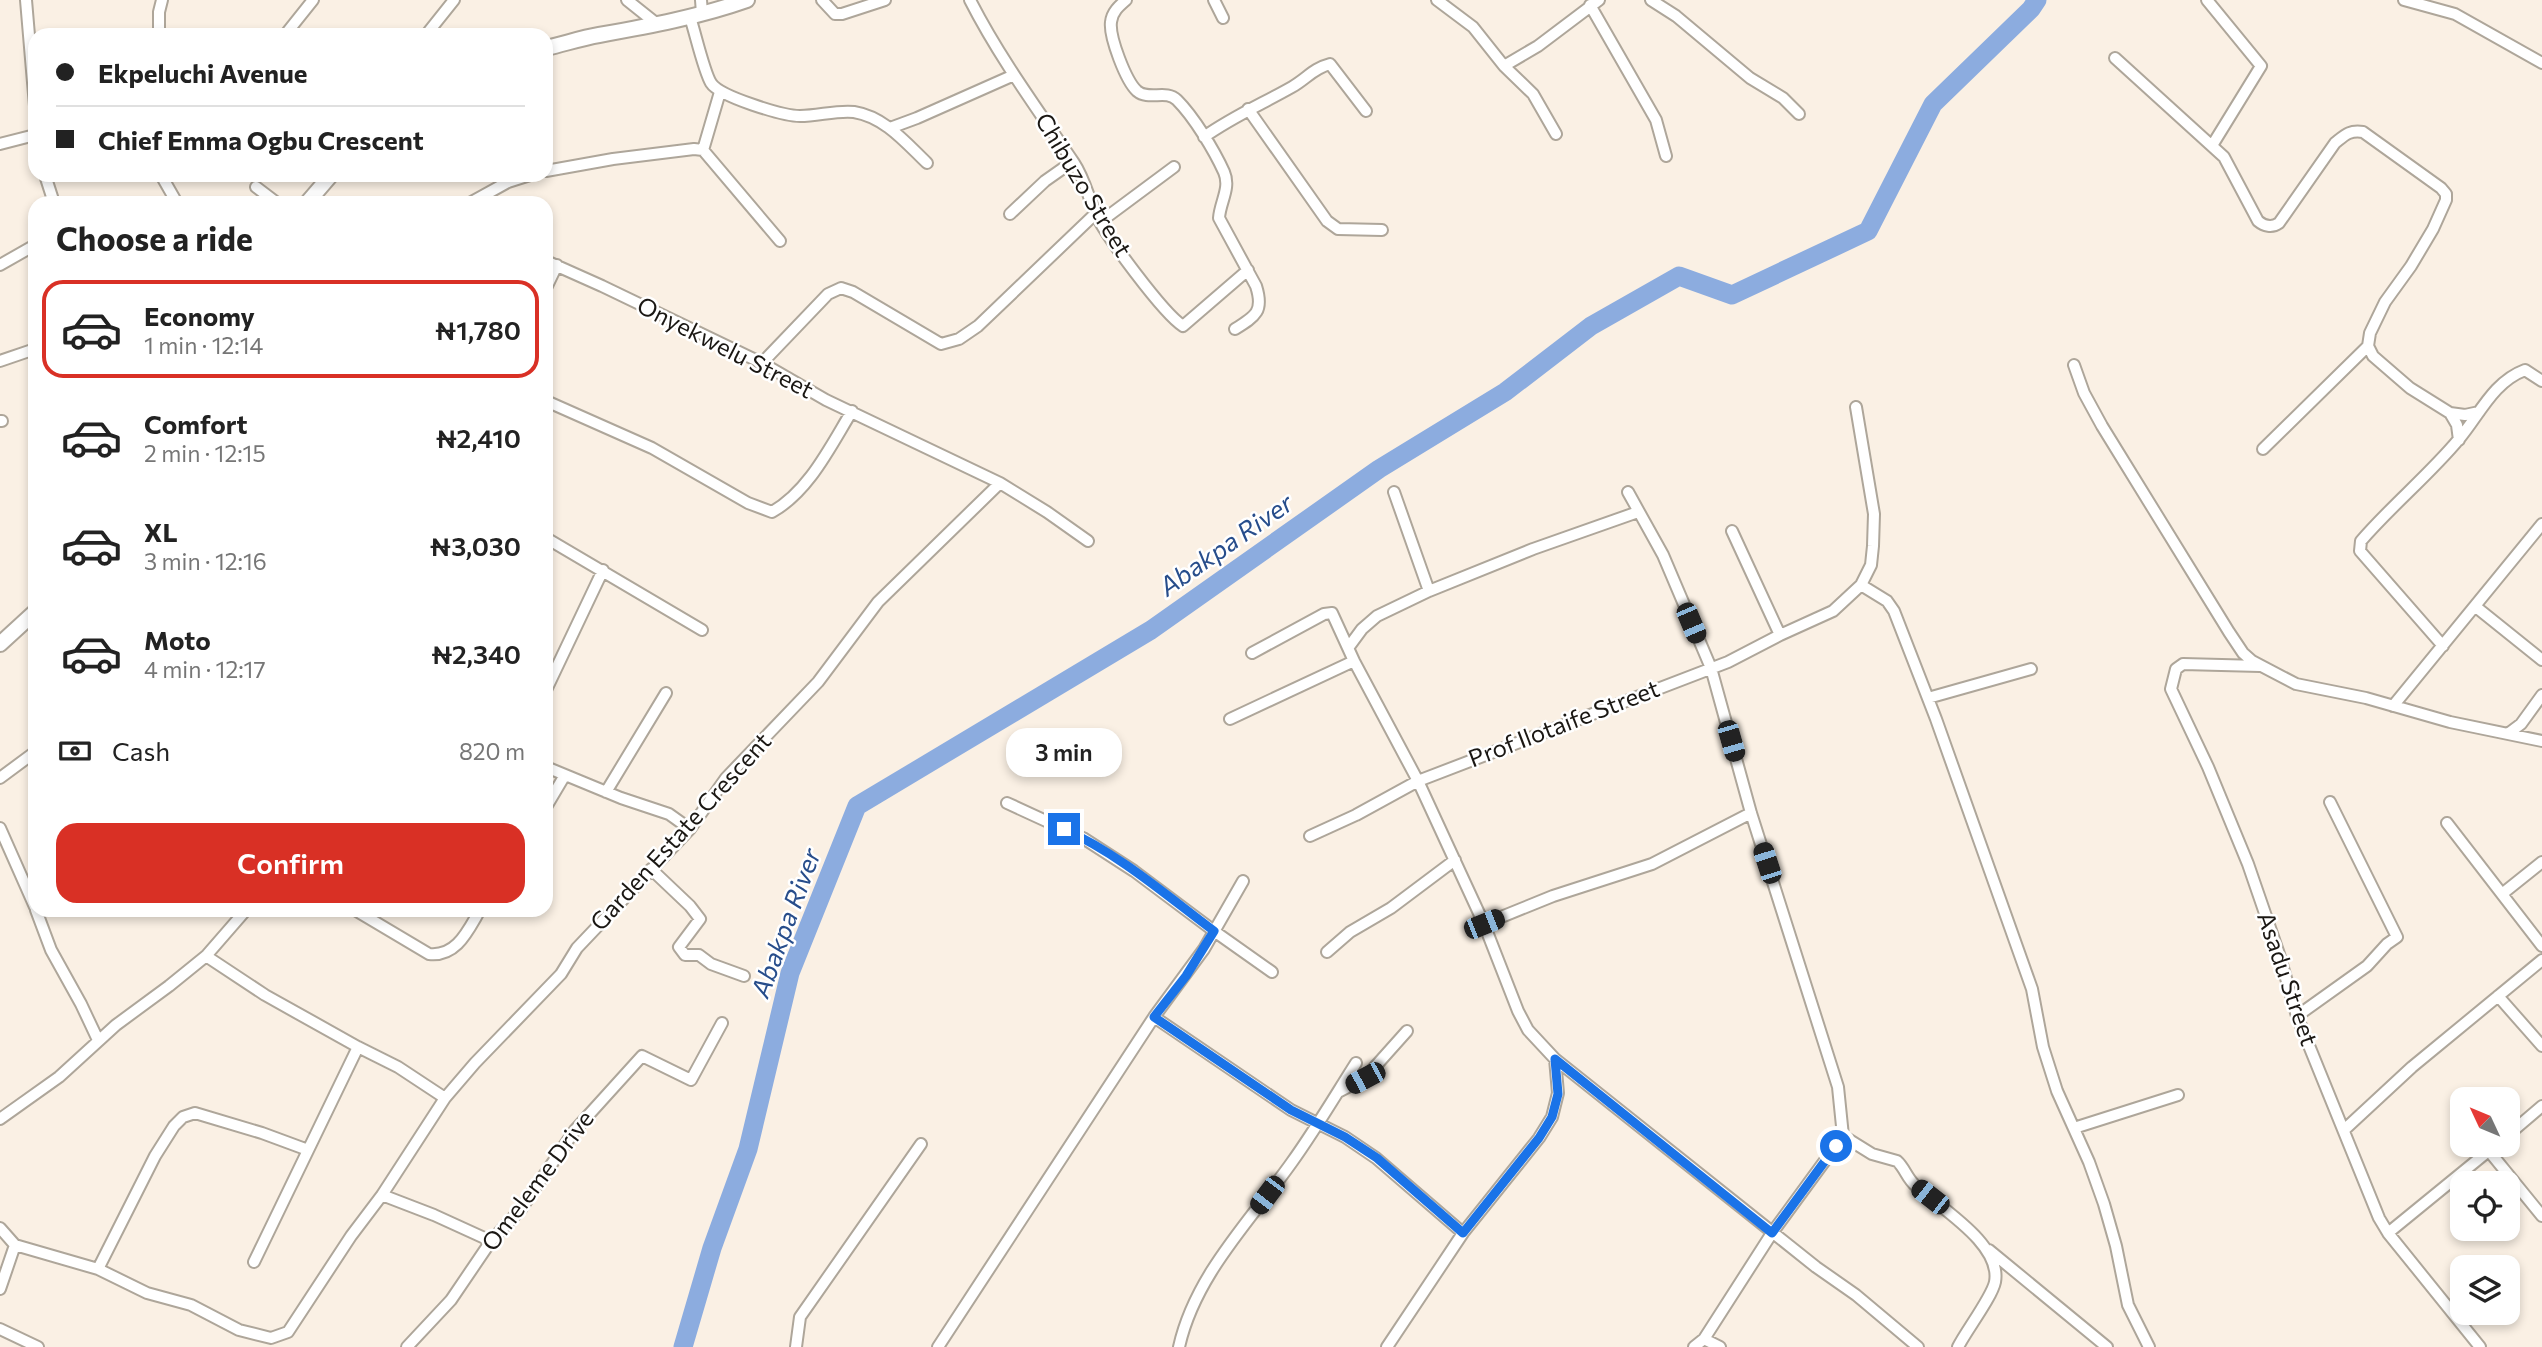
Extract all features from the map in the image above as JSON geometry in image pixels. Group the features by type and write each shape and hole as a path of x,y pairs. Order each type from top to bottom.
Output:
{"main road":[{"path":"553,46 657,24 698,10 747,0"},
{"path":"313,196 325,182"},
{"path":"0,645 28,619"}],"street":[{"path":"26,0 29,28"},
{"path":"159,28 162,0"},
{"path":"291,28 313,0"},
{"path":"432,28 454,0"},
{"path":"626,0 657,24"},
{"path":"822,0 835,14 842,14 885,0"},
{"name":"Chibuzo Street","path":"970,0 1014,75 1072,162 1098,218 1141,279 1175,320 1184,326 1248,271"},
{"path":"1126,0 1117,7 1111,22 1113,39 1130,82 1138,92 1149,96 1167,94 1176,99 1204,137 1224,174 1227,184 1219,208 1219,218 1256,286 1260,306 1255,316 1235,329"},
{"path":"1214,0 1223,18"},
{"path":"1437,0 1473,27 1504,66 1533,94 1556,134"},
{"path":"1651,0 1676,16 1750,78 1783,98 1799,114"},
{"path":"2207,0 2261,66 2213,144"},
{"path":"2404,0 2455,14 2542,63"},
{"path":"1504,66 1538,46 1595,2 1656,120 1666,156"},
{"path":"698,10 711,84 720,92 782,114 799,116 852,112 869,116 890,128 927,163"},
{"path":"2115,58 2224,156 2258,221 2263,225 2275,226 2279,223 2335,143 2346,133 2353,131 2363,132 2441,188 2446,194 2446,200 2411,266 2385,302 2370,333 2368,346 2373,356 2410,388 2450,413 2465,415 2479,412"},
{"path":"1204,137 1248,109 1294,86 1318,66 1329,64 1366,111"},
{"path":"890,128 1014,75"},
{"path":"703,150 720,92"},
{"path":"1248,109 1327,221 1338,229 1382,230"},
{"path":"0,144 28,137"},
{"path":"553,170 613,159 703,150 780,241"},
{"path":"1010,214 1045,181 1072,162"},
{"path":"762,363 828,294 841,288 853,292 941,344 959,340 978,327 1098,218 1174,167"},
{"path":"483,196 508,182"},
{"path":"256,187 268,196"},
{"path":"0,265 28,249"},
{"name":"Onyekwelu Street","path":"553,263 762,363 826,400 902,438 1000,483 1088,541"},
{"path":"2263,449 2368,346"},
{"path":"0,361 28,351"},
{"path":"2074,365 2084,393 2102,426 2243,653 2260,666 2296,684 2366,698 2450,722 2542,741"},
{"path":"2443,646 2360,551 2361,541 2459,439 2495,391 2512,375 2525,370 2542,381"},
{"path":"553,404 652,448 748,503 772,512 789,502 819,464 852,411"},
{"path":"1856,407 1874,514 1871,565 1861,585 1887,601 1894,611 1928,698 2032,989 2043,1047 2057,1091 2104,1204 2128,1306 2149,1347"},
{"path":"2450,413 2457,425 2459,439"},
{"name":"Garden Estate Crescent","path":"98,1269 147,1293 191,1305 239,1330 271,1338 280,1337 296,1323 351,1236 382,1195 445,1098 561,974 577,948 690,829 726,778 818,682 878,602 1000,483"},
{"path":"1395,492 1429,591"},
{"path":"1628,492 1663,555 1711,668 1751,813 1838,1087 1843,1136 1772,1233 1704,1339 1694,1347"},
{"path":"1348,648 1362,629 1377,616 1429,591 1533,549 1638,512"},
{"path":"2393,706 2542,524"},
{"path":"1732,531 1780,635"},
{"path":"553,542 702,630"},
{"path":"553,674 603,570"},
{"name":"Prof Ilotaife Street","path":"1310,836 1356,815 1418,781 1728,662 1833,611 1861,585"},
{"path":"2476,607 2542,660"},
{"path":"1252,653 1329,612 1335,617 1354,661 1418,781 1455,860 1528,1030 1555,1059 1772,1233 1856,1295 1918,1347"},
{"path":"1230,719 1354,661"},
{"path":"553,663 557,665"},
{"name":"Asadu Street","path":"2260,666 2183,664 2176,669 2171,689 2208,767 2248,864 2297,1016 2388,1233 2480,1347"},
{"path":"1928,698 2031,668"},
{"path":"606,792 666,692"},
{"path":"2509,733 2521,724 2542,695"},
{"path":"0,778 28,757"},
{"path":"553,769 606,792 669,814 690,829"},
{"path":"553,795 565,775"},
{"path":"2297,1016 2367,966 2397,937 2330,802"},
{"path":"1007,803 1083,838 1134,870 1272,972"},
{"path":"1484,924 1553,896 1652,864 1751,813"},
{"path":"2447,823 2542,946"},
{"path":"0,828 28,885"},
{"path":"1327,952 1350,932 1391,908 1455,860"},
{"path":"2502,894 2542,862"},
{"path":"652,869 699,915 700,921 679,947 681,952 685,955 699,955 711,964 744,976"},
{"path":"938,1347 1154,1017 1186,976 1243,881"},
{"path":"42,917 51,950 98,1040"},
{"path":"0,1119 59,1077 98,1040 206,956 240,917"},
{"path":"367,917 429,954 440,955 452,950 476,917"},
{"path":"206,956 265,995 398,1067 445,1098"},
{"path":"2344,1130 2412,1067 2542,960"},
{"path":"2498,996 2542,1046"},
{"path":"1154,1017 1180,1032 1218,1062 1377,1158 1463,1233"},
{"name":"Omeleme Drive","path":"407,1347 451,1300 491,1241 522,1209 575,1130 642,1056 691,1080 722,1023"},
{"path":"1338,1092 1365,1078 1407,1031"},
{"path":"254,1262 358,1047"},
{"path":"1387,1347 1463,1233 1539,1138 1552,1117 1558,1094 1555,1059"},
{"path":"1180,1347 1194,1301 1216,1265 1292,1162 1356,1063"},
{"path":"2074,1128 2178,1095"},
{"path":"2520,1125 2542,1106"},
{"path":"0,1228 15,1245 98,1269 155,1156 183,1117 195,1114 208,1117 308,1150"},
{"path":"1843,1136 1872,1154 1897,1161 1914,1185 2107,1347"},
{"path":"796,1347 800,1318 921,1144"},
{"path":"2388,1233 2482,1157"},
{"path":"2499,1157 2542,1216"},
{"path":"382,1195 491,1241"},
{"path":"0,1289 15,1245"},
{"path":"1958,1347 1994,1285 1996,1271 1987,1248"},
{"path":"0,1329 38,1347"},
{"path":"1704,1339 1720,1347"}],"waterway":[{"name":"Abakpa River","path":"683,1347 712,1248 748,1149 790,973 857,806 1151,630 1379,469 1505,392 1591,326 1679,276 1732,295 1868,231 1933,104 2031,9 2037,0"}],"route":[{"path":"1064,829 1134,870 1214,931 1186,976 1154,1017 1180,1032 1218,1062 1271,1094 1291,1110 1345,1137 1386,1164 1463,1233 1539,1138 1552,1117 1558,1094 1555,1059 1772,1233 1836,1146"}]}
